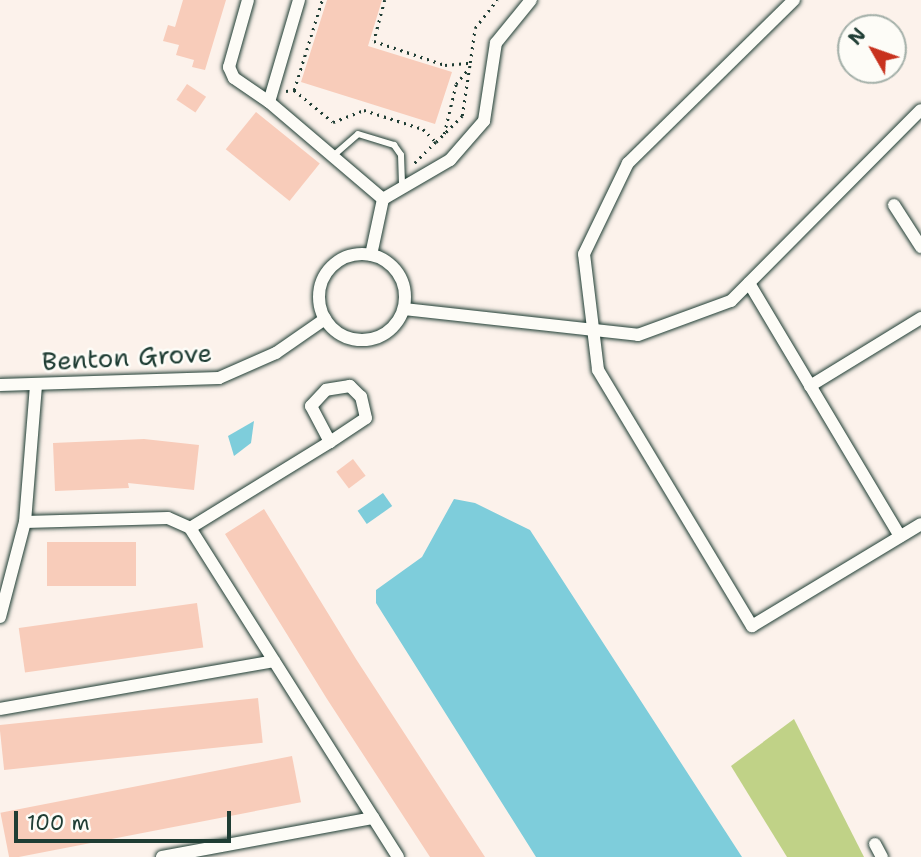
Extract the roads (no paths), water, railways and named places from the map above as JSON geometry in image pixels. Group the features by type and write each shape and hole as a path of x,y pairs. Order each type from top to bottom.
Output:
{"street":[{"path":"248,0 229,67 234,78 271,97 383,199"},
{"path":"271,97 299,0"},
{"path":"371,255 383,199 450,160 484,121 496,43 531,0"},
{"path":"794,0 628,163 584,254 598,370 752,626 921,524"},
{"path":"404,309 638,335 731,301 921,110"},
{"path":"894,205 921,247"},
{"path":"371,255 385,260 399,275 405,295 404,309 392,327 374,338 346,337 325,319 319,292 332,266 350,256 371,255"},
{"path":"749,283 900,536"},
{"path":"810,386 921,318"},
{"name":"Benton Grove","path":"0,385 219,378 276,354 325,319"},
{"path":"0,617 25,522 36,384"},
{"path":"190,528 330,442 366,418 360,397 350,386 326,390 311,406 330,442"},
{"path":"25,522 168,519 190,528 398,857"},
{"path":"0,709 274,661"},
{"path":"162,857 373,818"},
{"path":"875,845 882,857"}],"lane":[{"path":"333,156 358,134 394,145 401,155 402,188"}],"water":[{"path":"254,421 251,443 234,456 228,436"},
{"path":"383,493 392,506 367,524 358,511"},
{"path":"454,499 475,503 530,530 742,857 536,857 376,603 376,590 422,557"}]}
